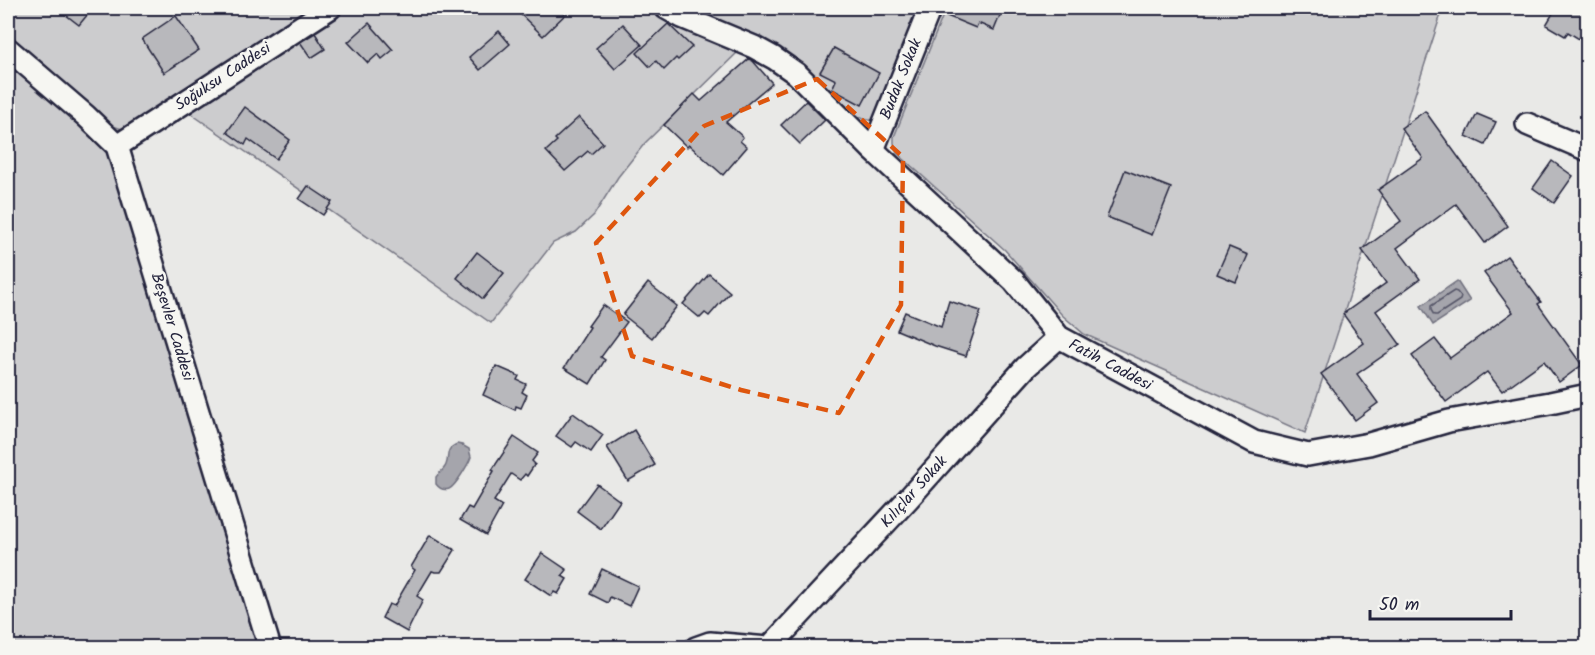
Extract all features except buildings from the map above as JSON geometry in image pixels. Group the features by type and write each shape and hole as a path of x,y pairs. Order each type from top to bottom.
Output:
{"street":[{"name":"Soğuksu Caddesi","path":"117,146 330,8"},
{"name":"Fatih Caddesi","path":"666,8 754,47 797,74 873,150 1014,281 1059,337 1254,442 1308,455 1369,444 1449,421 1587,395"},
{"name":"Budak Sokak","path":"873,150 930,8"},
{"name":"Beşevler Caddesi","path":"8,49 86,116 117,146 270,648"},
{"path":"1527,124 1587,150"},
{"name":"Kılıçlar Sokak","path":"768,648 908,499 1026,367 1059,337"},
{"path":"696,648 711,643 768,648"}],"highlighted area":[{"path":"817,79 903,157 901,305 839,413 741,390 632,356 596,243 704,126"}],"shaded area":[{"path":"8,8 313,8 131,129 122,129 110,125 8,36"},
{"path":"343,8 647,8 741,49 645,143 618,177 594,215 576,232 553,243 491,323 190,113"},
{"path":"685,8 919,8 875,120 869,120 858,117 835,98"},
{"path":"946,8 1443,8 1305,433 1084,334 1062,315 1005,250 897,153 894,137"},
{"path":"8,61 108,149 260,647 8,647"}],"water":[{"path":"1457,281 1470,301 1433,325 1421,306"},
{"path":"457,444 469,449 471,457 455,484 449,489 440,488 436,484 436,477 446,465 449,451"}]}
